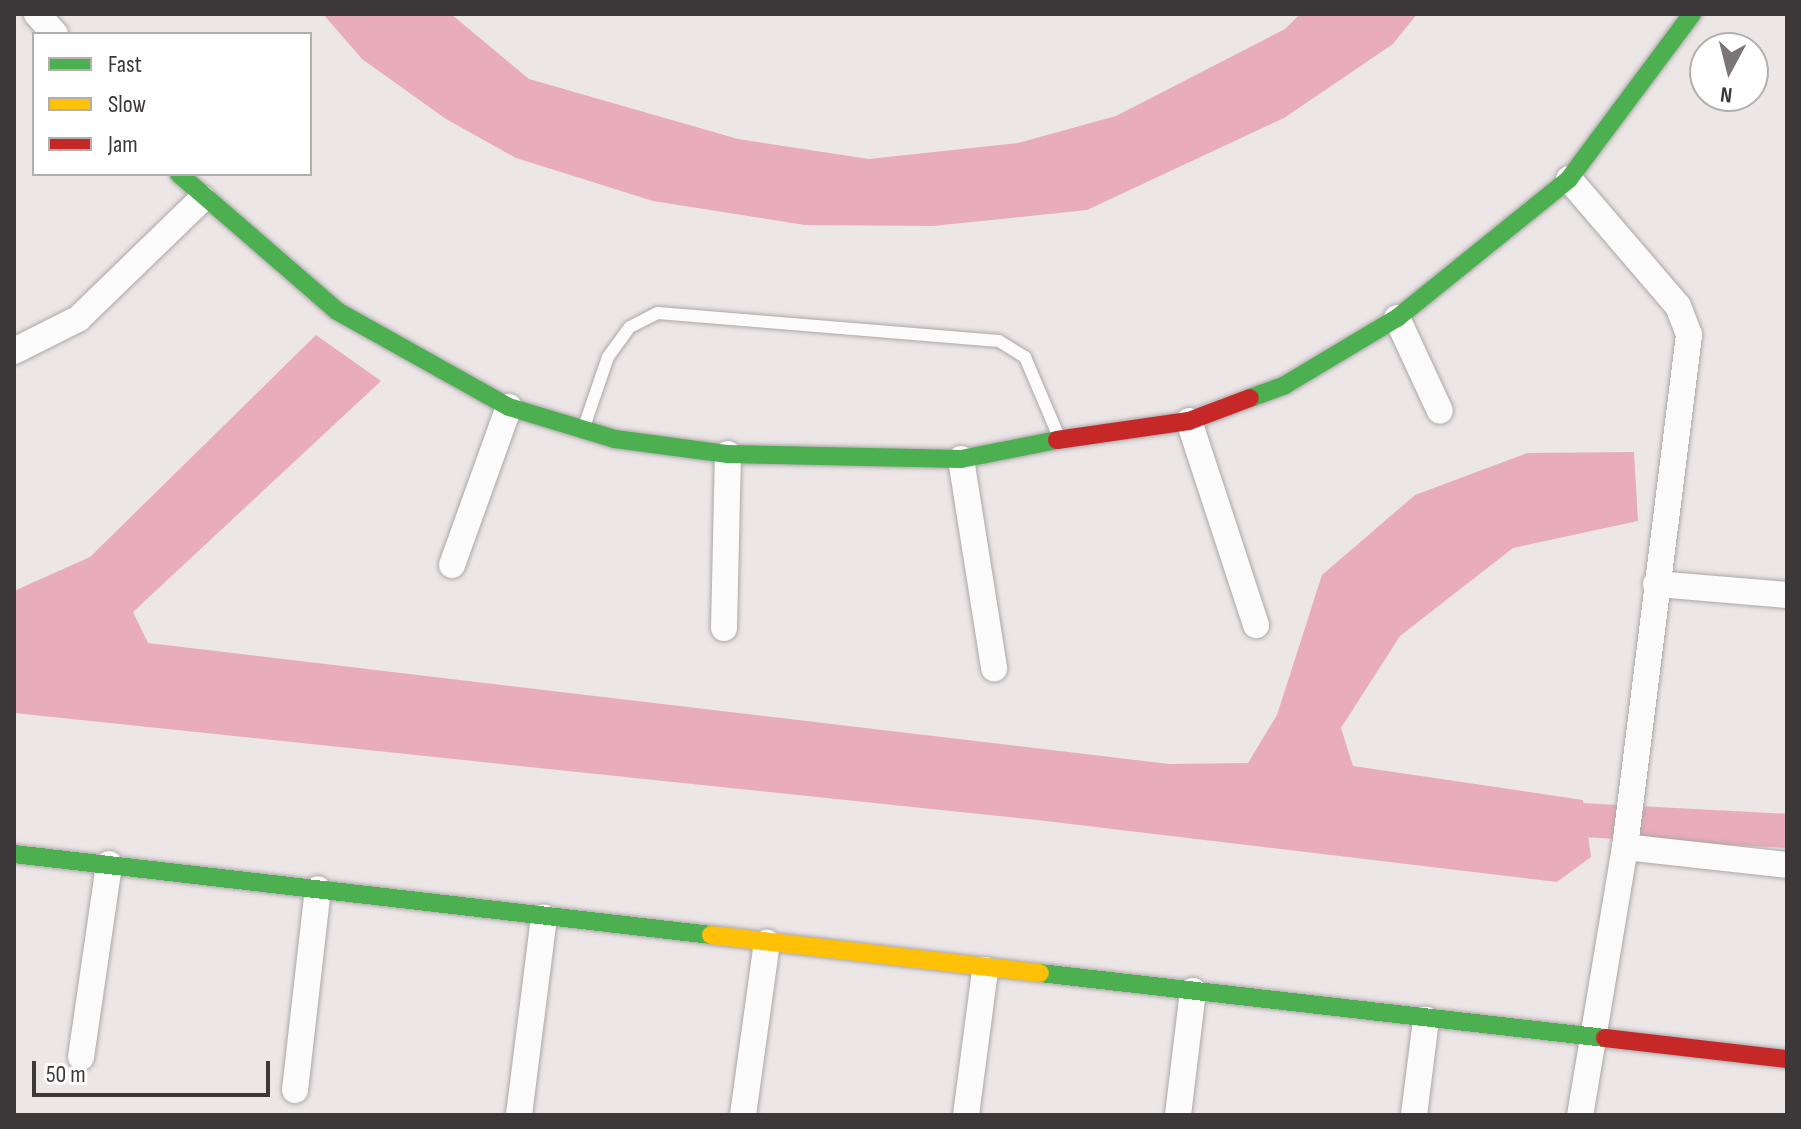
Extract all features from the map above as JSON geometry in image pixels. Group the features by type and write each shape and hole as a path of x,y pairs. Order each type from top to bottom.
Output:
{"street":[{"path":"37,14 53,32"},
{"path":"181,176 202,199 337,311 509,407 615,439 728,454 961,459 1060,440 1189,421 1285,385 1397,318 1569,179 1692,14"},
{"path":"1569,179 1678,306 1689,335 1625,847 1596,1040 1580,1115"},
{"path":"14,351 78,319 202,199"},
{"path":"1397,318 1440,411"},
{"path":"452,565 509,407"},
{"path":"1189,421 1256,625"},
{"path":"724,628 728,454"},
{"path":"961,459 994,668"},
{"path":"1656,584 1787,595"},
{"path":"1625,847 1787,865"},
{"path":"14,854 985,970 1787,1059"},
{"path":"81,1057 109,864"},
{"path":"295,1090 318,889"},
{"path":"519,1115 544,918"},
{"path":"743,1115 767,943"},
{"path":"966,1115 985,970"},
{"path":"1178,1115 1193,991"},
{"path":"1414,1115 1426,1020"}],"lane":[{"path":"583,429 608,357 630,327 658,313 999,341 1025,357 1060,440"}],"shaded area":[{"path":"323,14 451,14 529,79 738,139 869,159 1018,143 1116,116 1285,29 1300,14 1417,14 1393,44 1284,118 1087,210 933,226 805,225 653,201 516,158 446,119 362,59"},
{"path":"316,335 381,381 133,612 148,643 1169,764 1248,763 1277,715 1322,575 1415,495 1527,453 1634,452 1638,521 1513,548 1400,636 1341,728 1353,766 1583,800 1591,857 1557,882 1037,820 14,713 14,591 90,557"}],"waterway":[{"path":"1542,818 1787,831"}],"traffic: fast":[{"path":"1250,398 1285,385 1397,318 1569,179 1692,14"},
{"path":"181,176 337,311 509,407 615,439 728,454 961,459 1057,440"},
{"path":"14,854 711,935"},
{"path":"1040,973 1605,1038"}],"traffic: slow":[{"path":"711,935 1040,973"}],"traffic: jam":[{"path":"1057,440 1189,421 1250,398"},
{"path":"1605,1038 1787,1059"}]}
